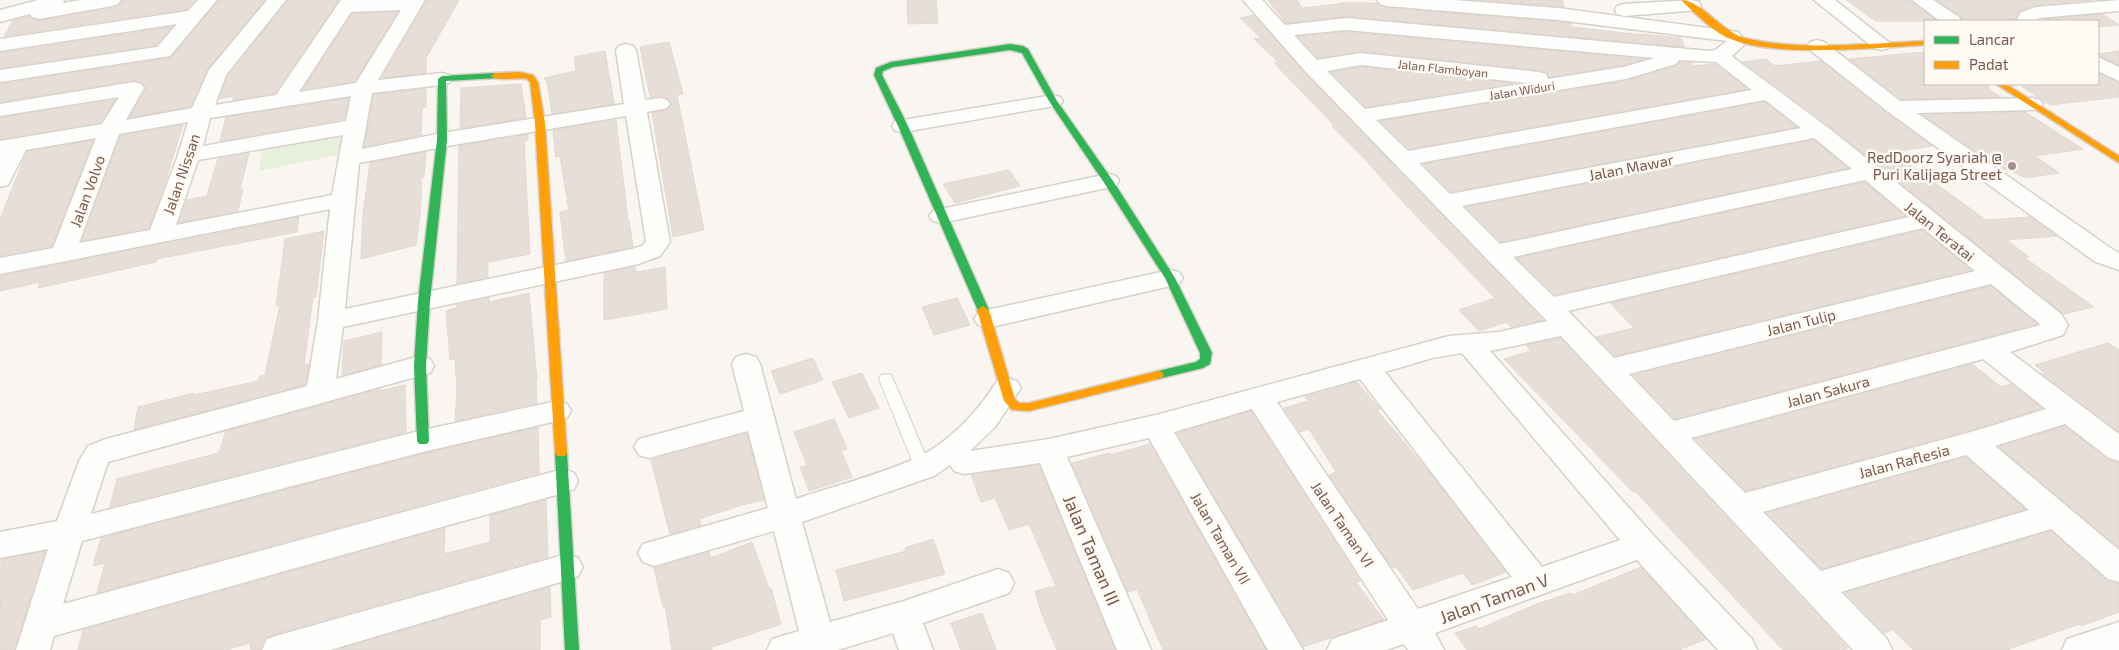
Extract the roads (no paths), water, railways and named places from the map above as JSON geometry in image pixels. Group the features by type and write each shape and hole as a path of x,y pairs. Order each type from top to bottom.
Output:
{"street":[{"path":"0,16 60,0"},
{"path":"39,13 112,0"},
{"name":"Jalan Volvo","path":"63,253 110,129 134,88 208,0"},
{"name":"Jalan Nissan","path":"160,235 216,74 277,0"},
{"path":"1252,0 1281,30 1312,67 1567,326 1875,650"},
{"path":"1386,0 1558,14 1731,44 1817,46 1924,43"},
{"path":"1823,0 1881,44"},
{"path":"1922,0 1951,20"},
{"path":"284,99 347,4 415,2"},
{"path":"320,393 331,321 343,200 363,88 415,2"},
{"path":"1558,14 1689,3 1731,44"},
{"path":"2026,20 2028,16 2036,12 2119,5"},
{"path":"0,45 194,16"},
{"path":"1281,30 1346,24 1710,58 1731,44"},
{"name":"Jalan Teratai","path":"1731,44 1727,62 1818,131 2052,320 2055,325 2049,332 1988,349"},
{"path":"1817,46 1894,107 2103,255 2119,262"},
{"path":"1016,47 1025,51 1054,101 1170,278 1206,353 1206,361 1199,365 1029,407 1016,407 1010,401 987,320 903,126 878,75 879,70 882,68 1016,47"},
{"path":"331,321 638,256 651,251 658,242 648,106 626,50"},
{"path":"0,76 163,52"},
{"name":"Jalan Widuri","path":"1360,116 1626,73 1683,56"},
{"name":"Jalan Flamboyan","path":"1312,67 1361,59 1575,81"},
{"path":"2099,63 2119,75"},
{"path":"0,180 8,147 284,99 363,88 442,79 519,75 530,77 534,82 540,123 551,275 557,411 563,481 572,650"},
{"path":"423,441 420,366 424,301 442,140 442,79"},
{"path":"2002,85 2119,160"},
{"path":"0,110 134,88"},
{"path":"1403,159 1769,92"},
{"path":"903,126 1054,101"},
{"path":"1894,107 2033,104"},
{"path":"349,158 442,140 648,106"},
{"path":"189,155 355,126"},
{"name":"Jalan Mawar","path":"1444,202 1818,131"},
{"path":"1494,253 1868,172"},
{"path":"941,216 1108,181"},
{"path":"0,266 343,200"},
{"path":"1548,307 1927,220"},
{"name":"Jalan Tulip","path":"1608,369 1994,275"},
{"path":"987,320 1170,278"},
{"path":"964,463 1049,450 1156,426 1432,349 1499,342 1567,326"},
{"path":"1469,344 1643,545 1740,650"},
{"path":"1988,349 2119,450"},
{"name":"Jalan Sakura","path":"1668,433 1988,349"},
{"path":"746,364 781,499 787,515 806,646 998,583"},
{"path":"37,638 69,532 94,460 98,454 106,450 420,366"},
{"path":"1367,368 1536,583"},
{"path":"654,553 787,515 923,468 938,459 981,423 992,411 1007,388"},
{"name":"Jalan Taman VI","path":"1259,398 1420,639"},
{"path":"0,545 69,532 423,441 557,411"},
{"name":"Jalan Raflesia","path":"1738,507 1971,443 2070,412"},
{"path":"649,447 749,420 760,420"},
{"name":"Jalan Taman VII","path":"1156,426 1286,650"},
{"path":"1971,443 2119,568"},
{"name":"Jalan Taman III","path":"1049,450 1134,650"},
{"path":"37,638 563,481"},
{"path":"1816,586 2056,515"},
{"name":"Jalan Taman V","path":"1344,650 1420,639 1536,583 1643,545"},
{"path":"279,650 567,566"},
{"path":"904,615 916,650"},
{"path":"2079,650 2119,636"}],"lane":[{"path":"886,379 923,468"}],"place":[{"name":"RedDoorz Syariah @ Puri Kalijaga Street","path":"2012,166"}]}
